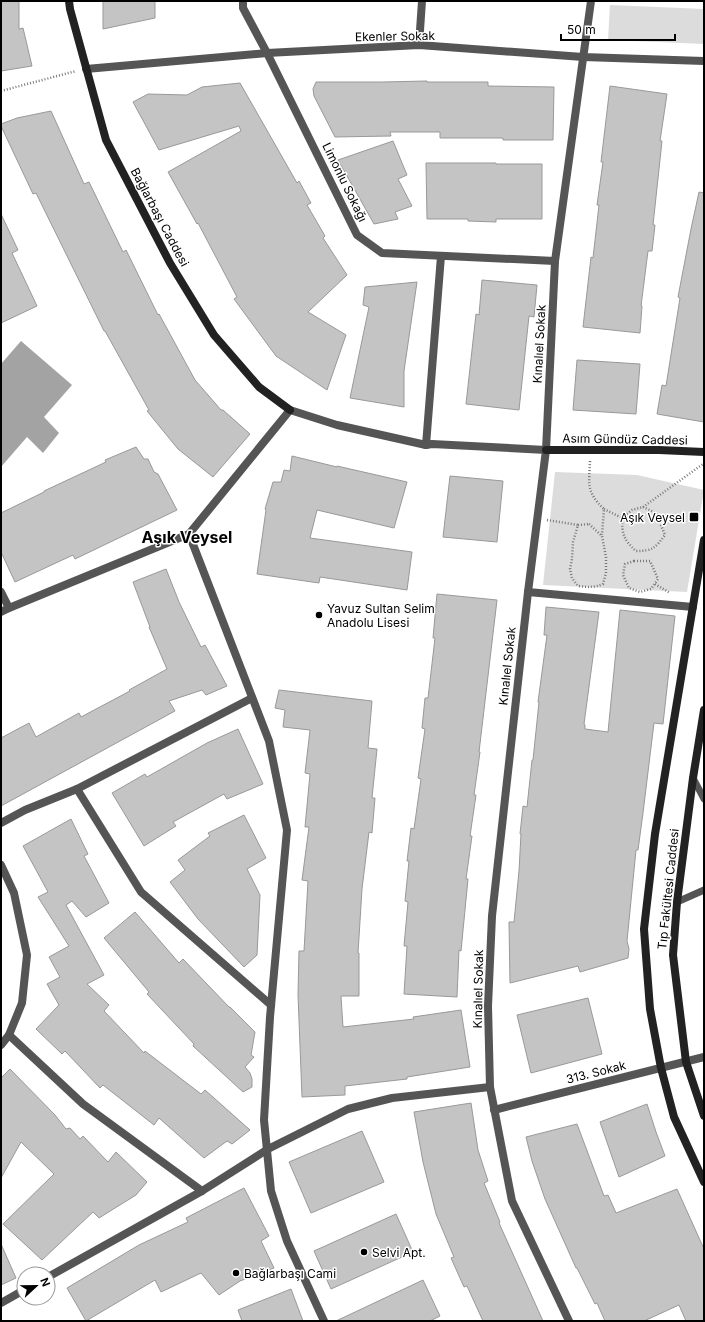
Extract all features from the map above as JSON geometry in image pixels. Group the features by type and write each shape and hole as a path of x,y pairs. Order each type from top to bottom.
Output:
{"main road":[{"name":"Bağlarbaşı Caddesi","path":"69,1 106,140 170,263 214,335 259,387 290,410"},
{"name":"Asım Gündüz Caddesi","path":"546,450 704,452"},
{"path":"704,540 655,834 644,929 650,1009 661,1068 674,1117 704,1182"},
{"name":"Tıp Fakültesi Caddesi","path":"704,710 676,902 673,955 686,1062 704,1116"}],"street":[{"name":"Limonlu Sokağı","path":"243,1 243,8 267,53 357,235 382,253 555,261"},
{"path":"419,45 422,1"},
{"name":"Kınalıel Sokak","path":"569,1321 512,1201 490,1087 488,1006 492,916 528,592 546,450 555,261 591,1"},
{"name":"Ekenler Sokak","path":"86,69 267,53 419,45 583,57 704,60"},
{"path":"426,445 441,256"},
{"path":"1,612 189,534 290,410 337,424 426,445 432,444 546,450"},
{"path":"189,534 270,741 287,830 271,1005 264,1120 271,1190 287,1241 324,1321"},
{"path":"1,592 9,608"},
{"path":"528,592 693,607"},
{"path":"1,823 25,810 77,789 252,698"},
{"path":"77,789 141,892 271,1005"},
{"path":"1,865 14,892 27,955 22,1004 9,1035 1,1046"},
{"path":"9,1035 83,1104 202,1191"},
{"name":"313. Sokak","path":"494,1110 704,1057"},
{"path":"56,1273 202,1191 268,1149 348,1109 392,1098 490,1087"},
{"path":"1,1303 16,1295"}],"lane":[{"path":"693,778 704,799"},
{"path":"676,902 704,890"}],"path":[{"path":"1,91 86,69"},
{"path":"590,450 589,489 594,501 604,509 622,518"},
{"path":"622,518 632,510 643,507 704,463"},
{"path":"622,518 622,532 627,542 636,551 646,551 655,548 665,535 656,513 643,507"},
{"path":"578,525 573,542 570,569 572,578 578,586 597,587 603,584 606,573 606,557 602,536 604,509"},
{"path":"537,519 578,525 589,524 602,536"},
{"path":"634,561 650,561 658,579 651,589 640,592 629,588 623,575 625,564 634,561"}],"shaded area":[{"path":"610,5 704,9 704,44 608,40"},
{"path":"21,341 72,385 44,417 59,433 43,453 27,437 1,467 1,364"},
{"path":"555,472 637,475 704,490 687,592 543,585"}],"building":[{"path":"1,1 19,1 19,29 23,28 32,66 1,71"},
{"path":"103,1 155,1 155,18 103,29"},
{"path":"316,82 488,82 488,86 554,87 553,140 440,138 440,132 390,132 391,136 335,137 314,96 313,89"},
{"path":"240,83 297,183 299,181 311,203 307,205 325,236 323,238 347,275 308,312 346,335 327,390 276,356 234,299 237,297 198,223 197,224 168,172 241,131 239,126 159,150 133,102 148,94 187,95 202,87"},
{"path":"610,86 667,94 660,141 662,141 653,225 655,225 652,251 648,251 641,306 640,333 583,327 599,205 597,205 603,162 601,162"},
{"path":"51,111 84,184 89,182 123,252 126,250 158,315 159,314 195,380 221,410 223,410 250,434 213,477 178,449 147,411 149,410 104,331 36,193 33,194 1,126 1,124 17,118"},
{"path":"393,141 407,175 398,179 412,206 395,212 398,219 374,224 338,160"},
{"path":"426,163 542,164 542,219 496,219 496,222 468,221 468,219 427,219"},
{"path":"699,192 704,193 704,422 657,414 662,385 666,386 680,298 678,297"},
{"path":"1,214 18,250 12,253 37,306 1,323"},
{"path":"482,280 537,285 534,317 529,316 519,410 466,404 476,314 479,315"},
{"path":"417,282 404,371 404,407 350,398 369,307 363,305 365,287"},
{"path":"577,360 640,364 636,414 573,410"},
{"path":"136,447 144,459 148,459 154,472 158,474 177,510 75,559 73,555 15,582 1,552 1,513 106,462 105,460"},
{"path":"292,456 407,482 394,528 317,510 310,538 412,552 407,590 320,577 319,583 257,574 265,509 273,482 281,482 284,470 290,471"},
{"path":"450,476 503,481 497,542 443,537"},
{"path":"166,569 179,602 201,647 205,645 227,686 206,695 202,690 169,701 175,711 1,806 1,738 29,723 36,737 79,713 81,717 167,669 149,627 133,582"},
{"path":"437,594 497,600 474,795 476,795 470,836 472,836 466,879 468,879 461,951 459,950 457,997 404,994 407,946 404,946 408,902 405,901 409,861 407,861 411,828 414,829 421,779 418,778 425,729 422,728 425,698 428,698 435,638 433,638"},
{"path":"546,607 599,612 584,724 585,729 608,732 620,610 675,616 663,724 654,723 638,850 636,850 627,941 629,949 628,958 580,972 578,966 510,983 509,922 514,922 523,806 527,807 538,702 547,635 544,635"},
{"path":"279,690 372,701 368,748 377,749 372,798 375,798 372,833 369,832 362,889 358,953 359,996 341,996 343,1027 414,1019 413,1017 461,1010 470,1067 407,1077 407,1079 345,1086 345,1095 302,1097 298,995 299,951 304,951 308,881 302,880 309,827 305,827 310,774 305,773 310,730 283,727 285,710 275,708"},
{"path":"238,729 263,784 227,799 224,794 173,822 176,826 144,846 112,793 145,774 147,777 207,743"},
{"path":"244,815 266,858 247,869 260,895 257,955 244,967 198,919 170,882 185,870 178,860 210,836 208,833"},
{"path":"71,819 88,854 84,856 109,903 86,917 72,901 66,905 104,975 87,984 109,1005 104,1011 144,1053 145,1051 201,1094 205,1090 250,1130 232,1144 227,1141 204,1158 159,1118 154,1125 103,1085 100,1088 65,1051 62,1054 36,1029 59,1005 47,984 60,977 49,957 69,946 38,897 48,892 23,846"},
{"path":"135,912 179,963 183,959 255,1032 251,1055 254,1057 245,1067 250,1073 252,1087 243,1092 193,1046 194,1044 147,994 149,992 104,938"},
{"path":"588,998 602,1054 531,1073 517,1015"},
{"path":"10,1069 55,1115 66,1129 70,1128 80,1139 83,1136 108,1162 116,1152 147,1182 136,1195 99,1218 93,1212 42,1260 3,1224 54,1174 21,1142 1,1178 1,1078"},
{"path":"471,1103 478,1150 488,1181 484,1183 500,1222 499,1223 543,1321 483,1321 467,1286 464,1287 451,1258 454,1257 436,1214 423,1162 414,1112"},
{"path":"647,1104 665,1156 619,1177 600,1122"},
{"path":"577,1124 604,1196 608,1195 616,1213 677,1189 704,1249 704,1321 686,1321 679,1305 644,1321 605,1321 597,1303 595,1304 576,1268 545,1199 532,1161 526,1137"},
{"path":"362,1131 384,1182 311,1213 289,1162"},
{"path":"244,1188 269,1236 261,1241 274,1268 240,1281 219,1295 201,1273 161,1292 155,1280 86,1321 67,1288 139,1245 188,1222 186,1218"},
{"name":"Selvi Apt.","path":"396,1214 413,1252 331,1289 314,1251"},
{"path":"1,1244 16,1278 1,1285"},
{"path":"423,1280 440,1316 430,1321 336,1321"},
{"path":"291,1289 303,1321 242,1321 238,1310"}],"place":[{"name":"Aşık Veysel","path":"694,517"},
{"name":"Yavuz Sultan Selim Anadolu Lisesi","path":"319,615"},
{"name":"Selvi Apt.","path":"364,1252"},
{"name":"Bağlarbaşı Cami","path":"236,1273"}],"district":[{"name":"Aşık Veysel","path":"187,537"}]}
